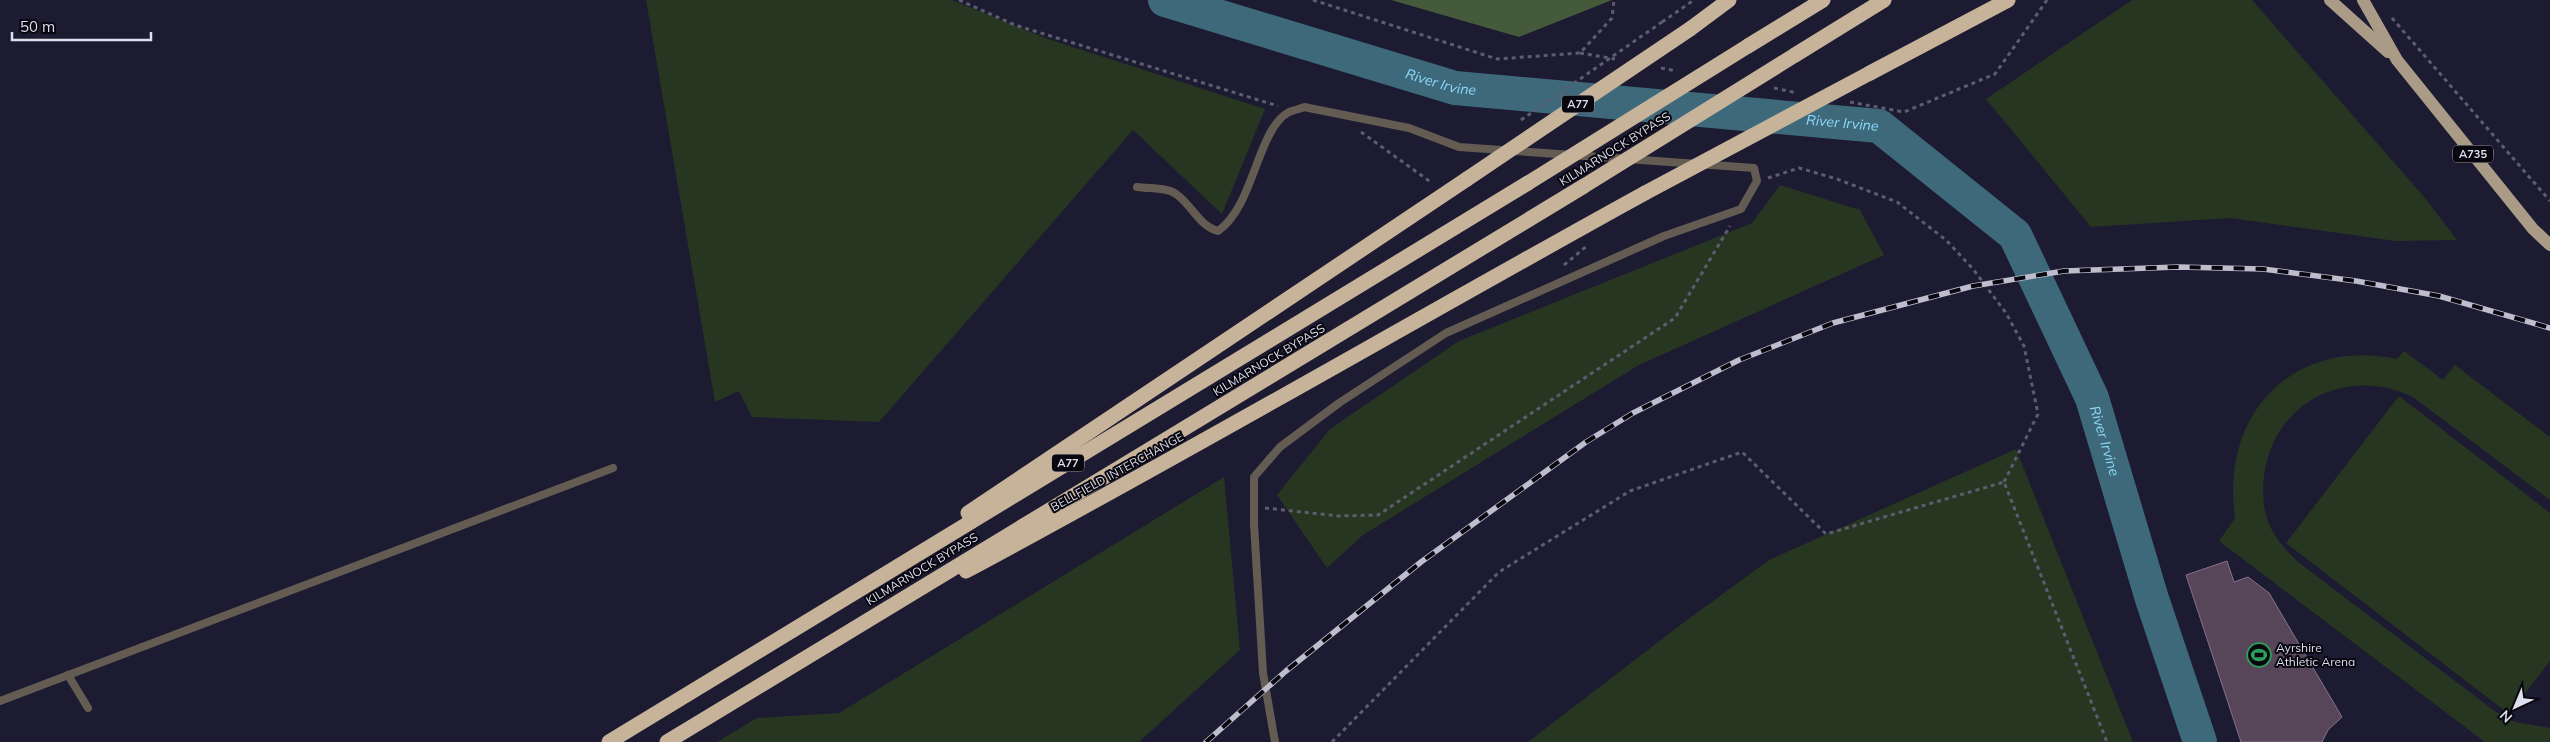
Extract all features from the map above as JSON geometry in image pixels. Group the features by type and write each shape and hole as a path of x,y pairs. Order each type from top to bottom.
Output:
{"highway":[{"name":"A77","path":"784,636 1690,29 1729,0"},
{"name":"KILMARNOCK BYPASS","path":"609,742 1528,183 1823,0"},
{"name":"KILMARNOCK BYPASS","path":"667,742 1584,186 1884,0"},
{"name":"BELLFIELD INTERCHANGE","path":"800,661 1092,504 1446,303 1645,193 2008,0"}],"main road":[{"path":"2330,0 2397,60"},
{"path":"2363,0 2397,60"},
{"name":"A735","path":"2397,60 2533,229 2550,245"}],"lane":[{"path":"1137,187 1167,190 1176,194 1209,229 1218,231 1226,225 1239,208 1274,126 1293,111 1304,108 1409,128 1459,147 1754,168 1757,181 1741,209 1664,236 1446,333 1339,403 1280,447 1254,477 1263,673 1275,742"},
{"path":"0,701 613,468"},
{"path":"68,675 88,708"}],"path":[{"path":"959,0 1015,25 1293,111"},
{"path":"1313,0 1497,59 1580,53 1612,18 1614,0"},
{"path":"1519,122 1694,0"},
{"path":"2388,14 2550,201"},
{"path":"1359,130 1431,184 1439,178"},
{"path":"1332,742 1499,572 1630,491 1742,452 1826,534 2004,482 2038,414 2024,346 2006,313 1973,269 1946,240 1896,202 1837,179 1799,168 1757,181"},
{"path":"1254,507 1339,516 1378,515 1675,318 1741,209"},
{"path":"1556,272 1593,241"},
{"path":"2004,482 2107,742"}],"green space":[{"path":"646,0 952,0 1048,39 1265,109 1222,214 1133,130 879,422 752,417 739,391 715,402"},
{"path":"1391,0 1612,0 1519,37"},
{"path":"2132,0 2252,0 2425,198 2457,240 2396,241 2230,218 2091,227 1986,99"},
{"path":"1780,185 1860,210 1884,255 1639,365 1363,535 1327,568 1277,495 1330,429 1459,341 1752,223"},
{"path":"2404,351 2443,380 2455,365 2550,437 2550,500 2413,397 2388,388 2363,385 2339,388 2317,397 2298,410 2282,428 2270,450 2264,476 2264,501 2272,531 2298,562 2496,712 2515,722 2550,728 2550,742 2485,742 2219,541 2235,518 2233,481 2239,447 2252,417 2271,392 2296,372 2325,360 2359,355 2397,359"},
{"path":"2399,396 2550,513 2550,661 2509,714 2286,543"},
{"path":"2016,449 2133,742 1528,742 1679,626 1769,560"},
{"path":"1224,477 1240,650 1139,742 717,742 757,718 839,713"}],"building":[{"name":"Ayrshire Athletic Arena","path":"2227,561 2234,582 2248,577 2269,593 2342,717 2328,730 2322,742 2241,742 2186,575"}],"waterway":[{"name":"River Irvine","path":"1165,0 1455,88 1879,126 2015,235 2092,398 2152,599 2200,742"}],"railway":[{"path":"1206,742 1286,671 1421,562 1586,442 1633,413 1739,360 1833,323 1973,286 2064,271 2178,267 2263,269 2356,281 2439,296 2550,328"}],"place":[{"name":"Ayrshire Athletic Arena","path":"2259,655"}]}
